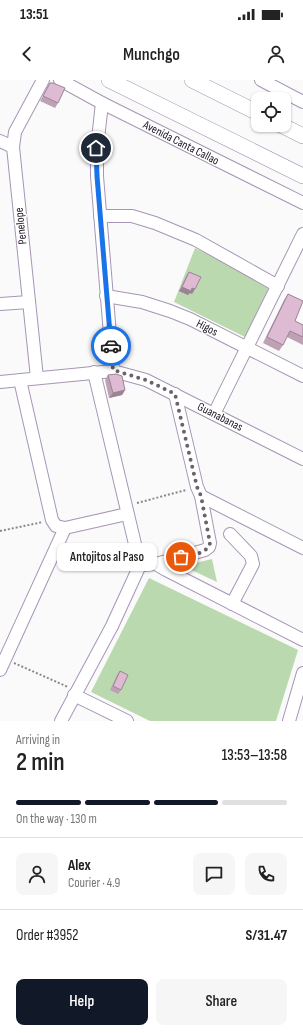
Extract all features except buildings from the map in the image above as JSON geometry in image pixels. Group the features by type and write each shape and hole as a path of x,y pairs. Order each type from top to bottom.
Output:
{"main road":[{"name":"Avenida Canta Callao","path":"109,80 303,176"},
{"path":"192,80 251,110"},
{"path":"291,130 303,136"}],"street":[{"name":"Penelope","path":"37,378 13,147 16,132 43,80"},
{"name":"Avenida Canta Callao","path":"60,80 102,103 303,204"},
{"path":"261,80 303,102"},
{"path":"0,382 113,370 106,296 96,148 102,103"},
{"path":"0,141 13,147"},
{"path":"100,216 132,216 155,223 196,240 278,286"},
{"path":"214,414 303,234"},
{"name":"Higos","path":"106,296 142,302 190,319 303,376"},
{"path":"0,304 29,302"},
{"name":"Guanabanas","path":"113,370 146,380 303,459"},
{"path":"61,721 112,626 140,565 94,372"},
{"path":"20,380 52,520 56,526 65,528 126,510"},
{"path":"140,565 156,564 205,550 209,547 210,543 175,394"},
{"path":"199,492 303,548"},
{"path":"0,670 65,528"},
{"path":"230,534 253,560 253,564 232,604"},
{"path":"156,564 303,640"},
{"path":"288,721 303,673"},
{"path":"75,693 127,721"}],"path":[{"path":"126,510 199,492"},
{"path":"0,531 52,520"},
{"path":"6,659 75,693"}],"green space":[{"path":"195,248 270,285 245,337 174,302"},
{"path":"212,559 217,582 183,566"},
{"path":"149,578 298,650 276,721 150,721 91,692"}],"way so far":[{"path":"111,346 113,370 146,380 175,394 197,487 201,496 210,543 209,547 205,550 181,557"}],"place":[{"name":"Antojitos al Paso","path":"181,557"}],"route":[{"path":"96,148 106,296 111,346"}]}
